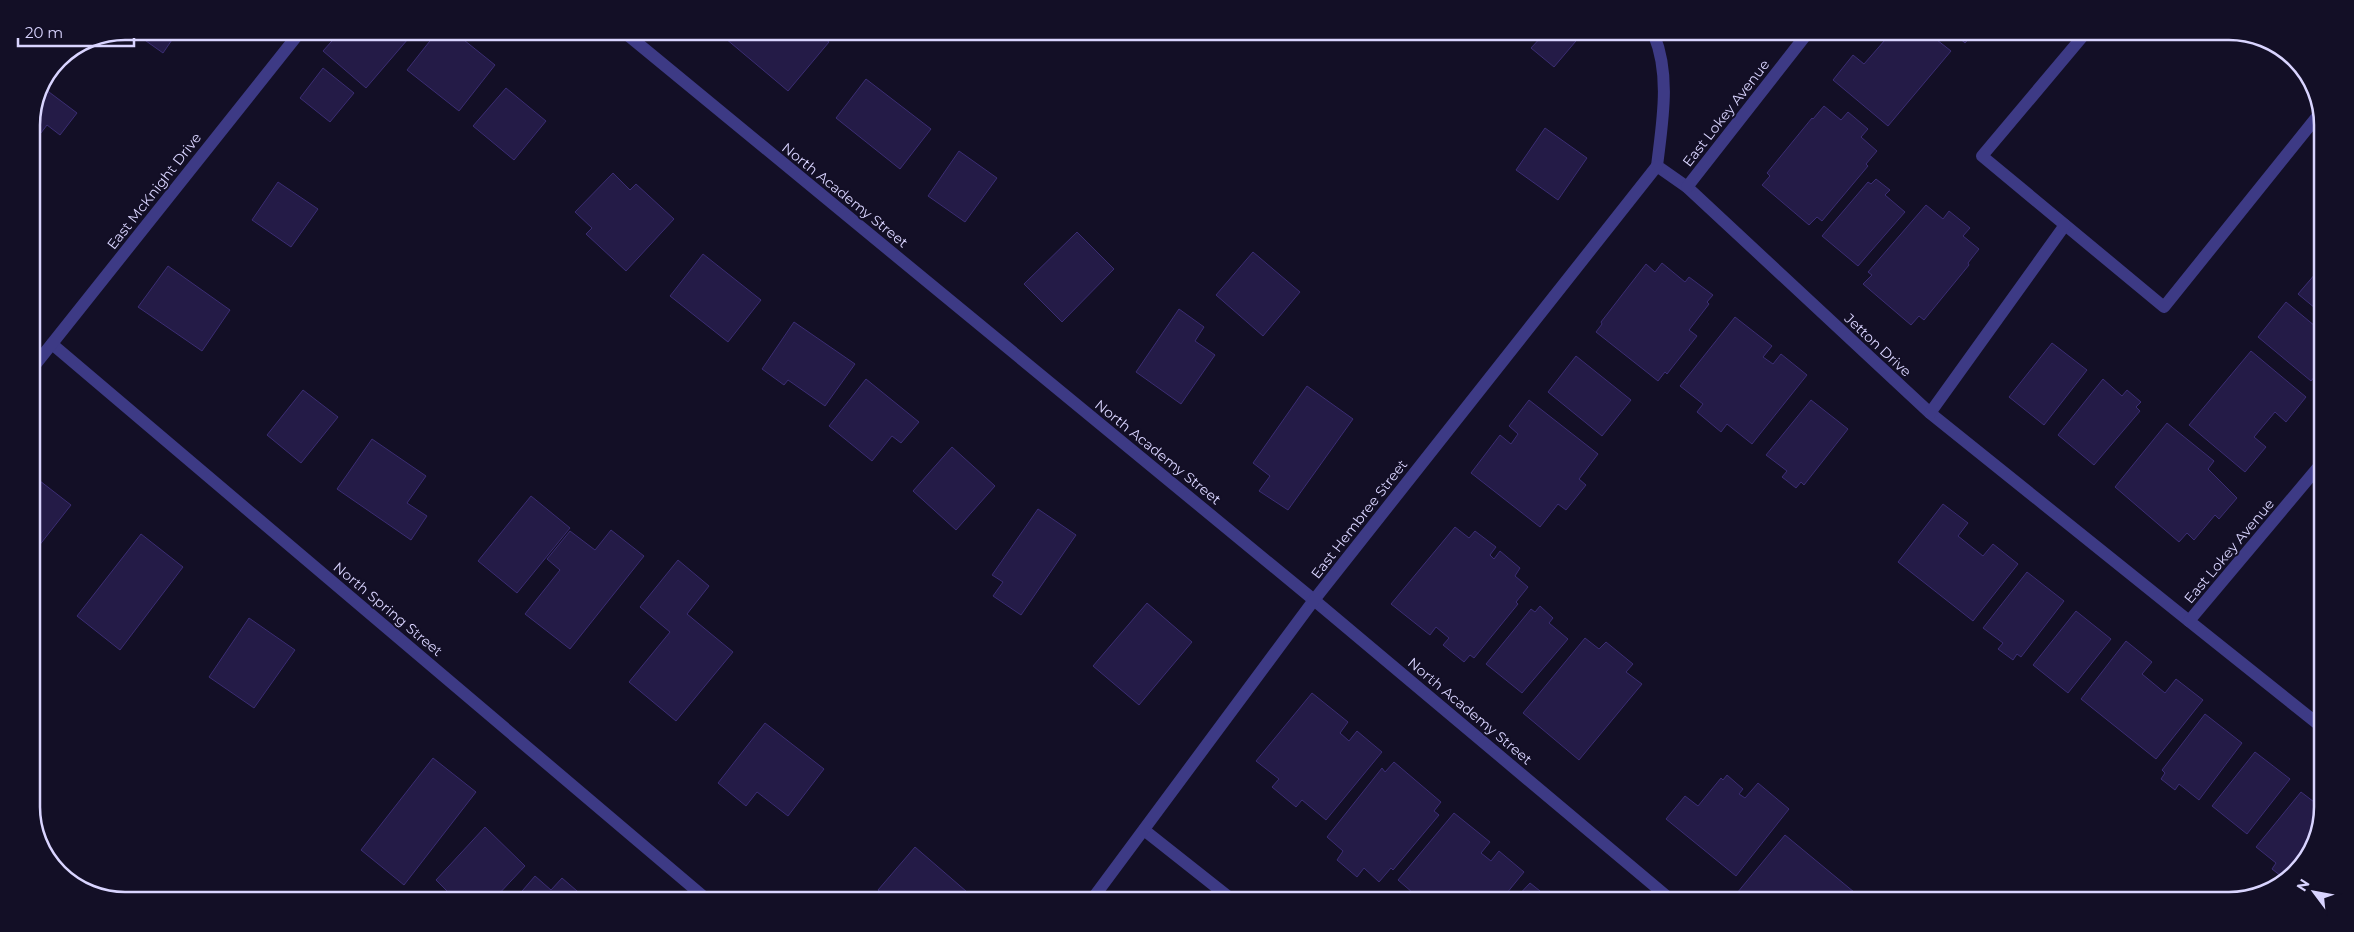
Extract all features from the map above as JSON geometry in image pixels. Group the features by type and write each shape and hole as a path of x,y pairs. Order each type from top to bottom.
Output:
{"street":[{"name":"East McKnight Drive","path":"40,360 294,40"},
{"name":"North Academy Street","path":"634,40 1314,600 1662,892"},
{"path":"1656,40 1659,46 1665,103 1656,166"},
{"name":"East Lokey Avenue","path":"1687,187 1802,40"},
{"path":"2080,40 1982,156 2164,307 2314,120"},
{"name":"East Hembree Street","path":"1098,892 1314,600 1656,166"},
{"name":"Jetton Drive","path":"1656,166 1687,187 1930,413 2189,622"},
{"path":"1930,413 2066,225"},
{"name":"North Spring Street","path":"52,344 698,892"},
{"name":"East Lokey Avenue","path":"2314,472 2189,622 2314,721"},
{"path":"1144,830 1222,892"}],"building":[{"path":"145,40 172,40 163,53"},
{"path":"333,40 407,40 366,88 323,51"},
{"path":"431,40 464,40 495,65 459,111 407,70"},
{"path":"727,40 826,40 829,42 788,91"},
{"path":"1538,40 1577,40 1554,67 1531,48"},
{"path":"1885,40 1937,40 1951,51 1888,126 1833,80 1853,55 1864,64"},
{"path":"323,68 354,93 330,122 300,98"},
{"path":"866,79 931,129 900,169 836,118"},
{"path":"506,88 546,121 514,160 473,126"},
{"path":"47,91 77,113 60,135 47,125 40,134 42,109"},
{"path":"1824,106 1841,120 1848,112 1868,129 1861,137 1877,151 1866,164 1868,166 1822,221 1817,217 1809,225 1762,185 1770,176 1767,173"},
{"path":"1545,128 1587,158 1558,200 1516,170"},
{"path":"959,151 997,178 965,222 928,196"},
{"path":"613,173 630,190 636,184 674,219 626,271 586,234 592,228 575,212"},
{"path":"1876,179 1890,190 1885,195 1905,212 1858,266 1822,236 1868,182 1871,184"},
{"path":"278,182 318,209 291,247 252,220"},
{"path":"1926,205 1943,219 1949,211 1970,228 1963,236 1979,249 1968,263 1969,265 1924,320 1919,316 1911,325 1863,284 1872,275 1868,272"},
{"path":"1077,232 1114,269 1062,322 1024,284"},
{"path":"1253,252 1300,292 1263,336 1216,295"},
{"path":"703,254 761,300 728,342 670,296"},
{"path":"1662,263 1685,282 1689,277 1713,295 1707,302 1709,304 1689,330 1697,336 1667,374 1665,372 1658,381 1596,332 1602,324 1601,322 1646,264 1655,272"},
{"path":"168,266 230,310 202,351 138,307"},
{"path":"2314,275 2314,307 2298,294"},
{"path":"2286,302 2314,325 2314,377 2311,381 2258,337"},
{"path":"1179,309 1204,327 1195,341 1215,355 1181,404 1136,372"},
{"path":"1735,317 1772,346 1763,357 1773,364 1781,354 1807,375 1752,444 1727,424 1721,432 1697,412 1703,404 1680,386"},
{"path":"794,322 855,364 825,406 788,380 784,385 762,369"},
{"path":"2052,343 2087,370 2044,425 2009,397"},
{"path":"2251,351 2306,397 2286,422 2275,412 2254,437 2266,447 2245,472 2189,425"},
{"path":"1576,356 1631,400 1602,436 1548,392"},
{"path":"866,379 919,422 901,443 892,436 872,461 829,426"},
{"path":"2103,379 2122,396 2127,390 2141,402 2136,407 2140,411 2094,465 2058,435"},
{"path":"1307,386 1353,419 1288,510 1259,491 1270,476 1253,463"},
{"path":"303,390 338,417 301,463 267,435"},
{"path":"1529,400 1598,454 1579,479 1586,485 1566,510 1558,504 1540,527 1471,473 1500,435 1511,444 1518,434 1509,426"},
{"path":"1811,400 1848,429 1804,485 1801,482 1796,488 1782,477 1787,471 1766,455"},
{"path":"2167,423 2214,461 2208,469 2237,498 2219,519 2215,515 2194,540 2187,533 2179,542 2115,487"},
{"path":"372,439 426,476 407,503 427,516 411,540 337,489"},
{"path":"952,447 995,486 956,530 913,491"},
{"path":"40,481 71,505 40,545"},
{"path":"531,496 570,528 517,593 478,561"},
{"path":"1943,504 1968,523 1958,536 1983,556 1993,544 2018,564 1973,621 1898,562"},
{"path":"1038,509 1076,535 1021,615 993,596 1003,582 992,575"},
{"path":"1455,527 1469,538 1475,531 1496,547 1490,555 1494,559 1500,551 1520,568 1515,576 1528,587 1516,602 1518,604 1474,658 1470,655 1464,662 1443,645 1449,638 1436,627 1430,635 1391,604"},
{"path":"611,530 644,556 570,649 525,614 560,570 547,559 570,531 595,550"},
{"path":"141,534 183,567 120,650 77,616"},
{"path":"678,560 709,586 687,614 733,652 676,721 629,682 670,632 640,607"},
{"path":"2027,572 2064,601 2021,657 2017,654 2013,660 1998,649 2003,643 1983,628"},
{"path":"1147,603 1192,642 1139,705 1093,666"},
{"path":"1540,606 1553,618 1549,623 1568,639 1522,693 1486,664 1531,609 1535,612"},
{"path":"2076,611 2111,639 2068,693 2033,665"},
{"path":"249,618 295,650 254,708 209,677"},
{"path":"1585,638 1599,649 1606,642 1633,664 1626,672 1642,684 1579,760 1523,713"},
{"path":"2126,641 2152,662 2142,674 2165,693 2176,679 2203,700 2156,759 2081,699"},
{"path":"1312,693 1348,722 1340,733 1349,741 1357,731 1382,752 1326,820 1302,800 1296,807 1272,787 1279,779 1256,761"},
{"path":"2205,714 2242,743 2199,800 2179,784 2175,790 2161,779 2165,773 2162,770"},
{"path":"765,723 824,769 788,816 757,792 746,806 718,783"},
{"path":"2255,752 2290,779 2247,834 2212,806"},
{"path":"433,758 476,792 404,885 361,850"},
{"path":"1394,762 1441,802 1434,811 1439,815 1393,870 1391,868 1379,882 1364,868 1357,877 1337,860 1343,851 1327,837 1382,768 1385,772"},
{"path":"1727,775 1743,789 1739,794 1745,798 1758,783 1789,809 1736,876 1666,819 1685,796 1698,806 1721,778 1723,780"},
{"path":"2301,792 2314,802 2309,834 2300,854 2280,875 2272,869 2276,863 2256,847"},
{"path":"1454,813 1490,842 1481,853 1491,861 1499,851 1524,872 1508,892 1412,892 1398,880"},
{"path":"485,827 525,866 501,892 448,892 436,880"},
{"path":"1785,835 1854,892 1738,892"},
{"path":"915,847 967,892 880,892 878,890"},
{"path":"535,876 551,890 562,878 578,892 521,892"},
{"path":"1530,883 1541,892 1522,892"}]}
